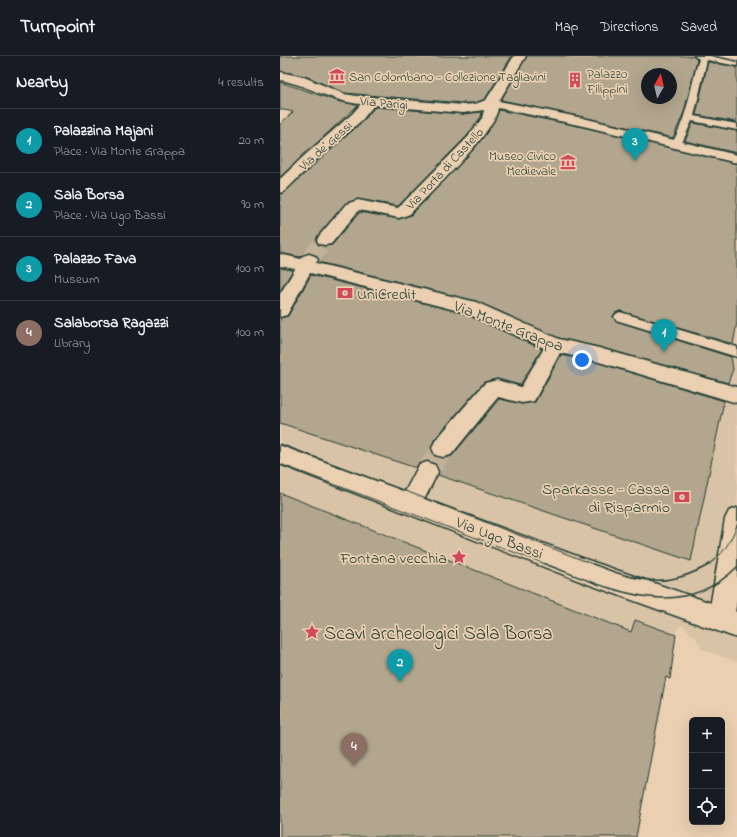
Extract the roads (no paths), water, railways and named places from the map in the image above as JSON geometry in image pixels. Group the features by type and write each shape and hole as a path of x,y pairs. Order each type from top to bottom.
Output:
{"street":[{"path":"520,56 491,103 677,143 737,159"},
{"name":"Via Parigi","path":"280,76 300,80 340,97 370,102 463,109 477,108 491,103"},
{"name":"Via de' Gessi","path":"280,188 370,102"},
{"name":"Via Porta di Castello","path":"325,240 352,207 358,205 399,213 404,211 473,140 489,118 491,103"},
{"name":"Via Monte Grappa","path":"280,260 307,264 462,305 555,345 599,355 737,394"},
{"path":"280,310 307,264"},
{"path":"443,448 492,389 500,387 520,396 527,395 555,345"},
{"name":"Via Ugo Bassi","path":"280,454 585,570 729,622"},
{"path":"411,503 427,472"},
{"path":"729,622 737,519"}],"lane":[{"path":"677,143 690,118 701,57 737,64"},
{"path":"690,118 737,127"},
{"path":"620,317 737,352"}],"tunnel":[{"path":"309,260 325,240"},
{"path":"427,472 443,448"}],"tram line":[{"path":"280,445 416,495 595,565"},
{"path":"280,464 548,565"},
{"path":"708,565 718,557 726,547 737,525"},
{"path":"545,564 619,591 643,596 668,598 692,594 715,585 737,567"},
{"path":"593,564 624,575 652,580 665,580 679,577 708,565"}],"place":[{"name":"San Colombano - Collezione Tagliavini","path":"337,76"},
{"name":"Palazzo Filippini","path":"575,80"},
{"name":"Palazzo Fava","path":"635,161"},
{"name":"Museo Civico Medievale","path":"568,162"},
{"name":"UniCredit","path":"345,293"},
{"name":"Palazzina Majani","path":"664,352"},
{"name":"Sparkasse - Cassa di Risparmio","path":"682,497"},
{"name":"Fontana vecchia","path":"459,557"},
{"name":"Scavi archeologici Sala Borsa","path":"312,632"},
{"name":"Sala Borsa","path":"400,682"},
{"name":"Salaborsa Ragazzi","path":"354,766"}]}
